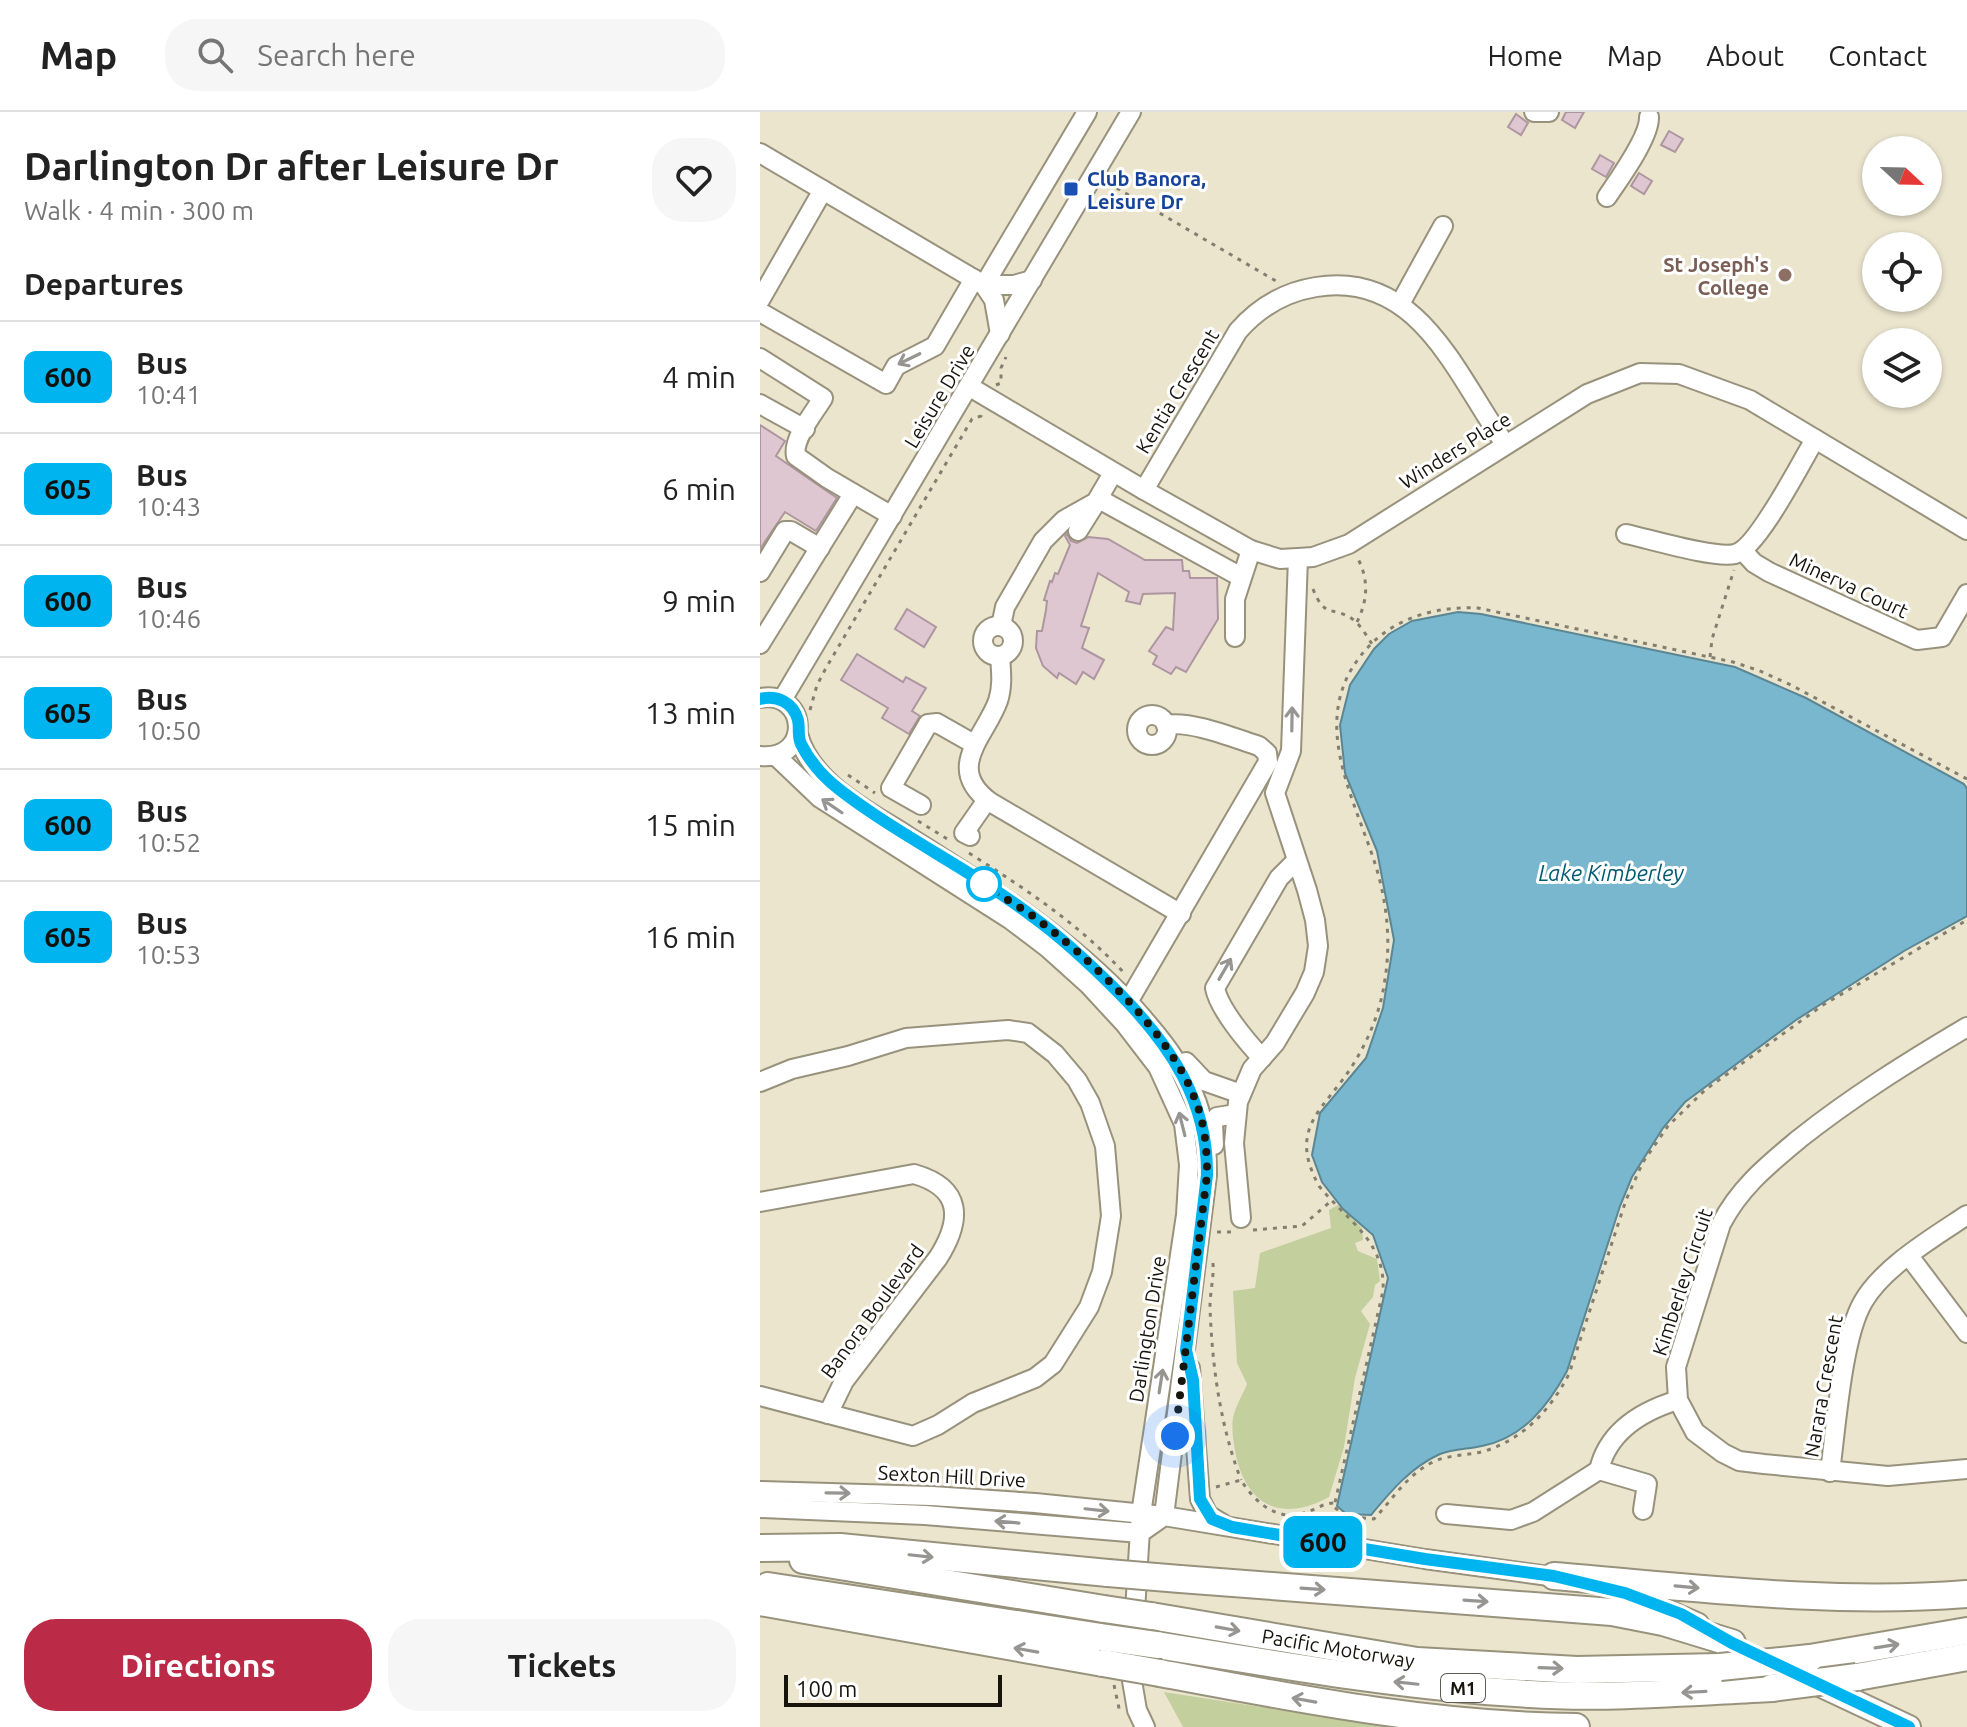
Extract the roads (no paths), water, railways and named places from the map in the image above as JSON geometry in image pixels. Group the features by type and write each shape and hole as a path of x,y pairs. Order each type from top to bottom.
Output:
{"highway":[{"path":"760,1551 840,1547 1108,1573 1612,1612 1663,1622 1732,1643"},
{"name":"Pacific Motorway","path":"760,1551 1417,1661 1577,1670 1720,1667 1810,1658 1967,1631"},
{"path":"1554,1576 1904,1599 1967,1594"},
{"name":"Pacific Motorway","path":"760,1585 1404,1683 1530,1694 1640,1695 1772,1688 1857,1677 1967,1657"},
{"path":"760,1602 1398,1716 1520,1727 1576,1727"}],"main road":[{"path":"1732,1643 1909,1727"}],"street":[{"path":"760,312 886,384 896,366 935,346 1087,112"},
{"name":"Leisure Drive","path":"782,700 1131,112"},
{"path":"1534,112 1549,112"},
{"path":"1607,197 1642,139 1650,123 1649,114"},
{"path":"760,153 979,282 994,300 1000,334"},
{"path":"760,300 823,190"},
{"path":"1400,304 1443,226"},
{"path":"979,282 1014,285 1032,280"},
{"name":"Kentia Crescent","path":"1144,490 1231,340 1260,310 1297,292 1332,286 1366,290 1400,304 1416,316 1436,338 1505,444"},
{"path":"760,358 823,398 794,449 796,456 892,516"},
{"name":"Winders Place","path":"970,387 1113,473 1251,550 1280,559 1313,557 1349,544 1587,394 1640,373 1679,374 1750,400 1967,530"},
{"path":"760,404 805,429"},
{"path":"1626,534 1720,554 1739,552 1756,538 1815,439"},
{"path":"1043,541 1072,534 1098,500 1113,473"},
{"path":"760,644 765,625 820,548 853,494"},
{"path":"1098,500 1064,520 1043,541 1005,607 1001,626 988,630 983,641 987,651 1000,656 999,696 969,757 970,775 987,800 1181,914"},
{"path":"1098,500 1241,577"},
{"path":"760,572 785,531 802,536 820,548"},
{"path":"1235,637 1234,606 1251,550"},
{"name":"Minerva Court","path":"1739,552 1763,569 1913,639 1942,637 1967,594"},
{"path":"1241,1218 1234,1143 1241,1094 1252,1069 1275,1043 1302,999 1316,960 1318,940 1315,920 1275,793 1292,746 1298,558"},
{"path":"760,698 782,700"},
{"name":"Darlington Drive","path":"782,700 794,711 798,734 813,765 832,784 1031,915 1083,957 1128,1002 1170,1052 1196,1102 1204,1131 1207,1164 1164,1516"},
{"path":"921,805 891,788 928,724 937,723 974,744"},
{"path":"1128,1002 1266,770 1269,759 1265,750 1254,744 1183,725 1166,725"},
{"path":"768,756 790,748 798,734"},
{"name":"Darlington Drive","path":"768,756 820,798 1011,920 1048,948 1088,984 1125,1024 1158,1067 1171,1090 1184,1124 1189,1165 1186,1215 1141,1523 1131,1675 1137,1710 1145,1727"},
{"path":"970,836 964,833 987,800"},
{"path":"1262,1058 1230,1016 1215,988 1279,878 1295,862"},
{"name":"Kimberley Circuit","path":"1967,1027 1842,1105 1763,1168 1742,1191 1721,1224 1676,1367 1678,1400 1695,1432 1739,1461 1888,1476 1967,1469"},
{"path":"760,1082 792,1069 906,1038 1015,1030 1035,1036 1077,1080 1096,1116 1107,1160 1110,1229 1098,1285 1083,1319 1053,1364 1041,1374 973,1403 938,1425 913,1436 760,1396"},
{"path":"1170,1052 1184,1060 1204,1081 1241,1094"},
{"path":"1207,1164 1214,1146 1215,1119 1220,1115 1236,1114"},
{"name":"Banora Boulevard","path":"760,1202 914,1174 934,1180 950,1197 955,1218 951,1237 844,1381 828,1414"},
{"name":"Narara Crescent","path":"1830,1472 1848,1347 1856,1318 1873,1288 1909,1256 1967,1215"},
{"path":"1909,1256 1967,1333"},
{"path":"1186,1350 1193,1380 1201,1503 1212,1519 1232,1527"},
{"path":"1446,1514 1511,1520 1533,1512 1599,1470 1603,1453 1619,1433 1651,1408 1678,1400"},
{"path":"1599,1470 1647,1484 1643,1510"},
{"name":"Sexton Hill Drive","path":"760,1491 932,1496 1141,1523"},
{"name":"Sexton Hill Drive","path":"760,1508 1141,1523"},
{"path":"1141,1523 1164,1516 1425,1559 1554,1576 1644,1599 1702,1624 1732,1643"}],"water":[{"name":"Lake Kimberley","path":"1458,612 1481,614 1735,667 1806,698 1964,784 1967,789 1967,916 1904,951 1796,1020 1685,1102 1663,1128 1632,1177 1567,1371 1543,1408 1522,1428 1497,1442 1445,1452 1430,1459 1402,1480 1371,1515 1346,1514 1337,1506 1388,1278 1373,1235 1343,1209 1322,1182 1312,1155 1320,1113 1366,1058 1383,1008 1394,940 1377,851 1345,773 1340,725 1350,685 1374,649 1389,634 1412,621"}],"place":[{"name":"Club Banora, Leisure Dr","path":"1071,189"},
{"name":"St Joseph's College","path":"1785,275"}]}
